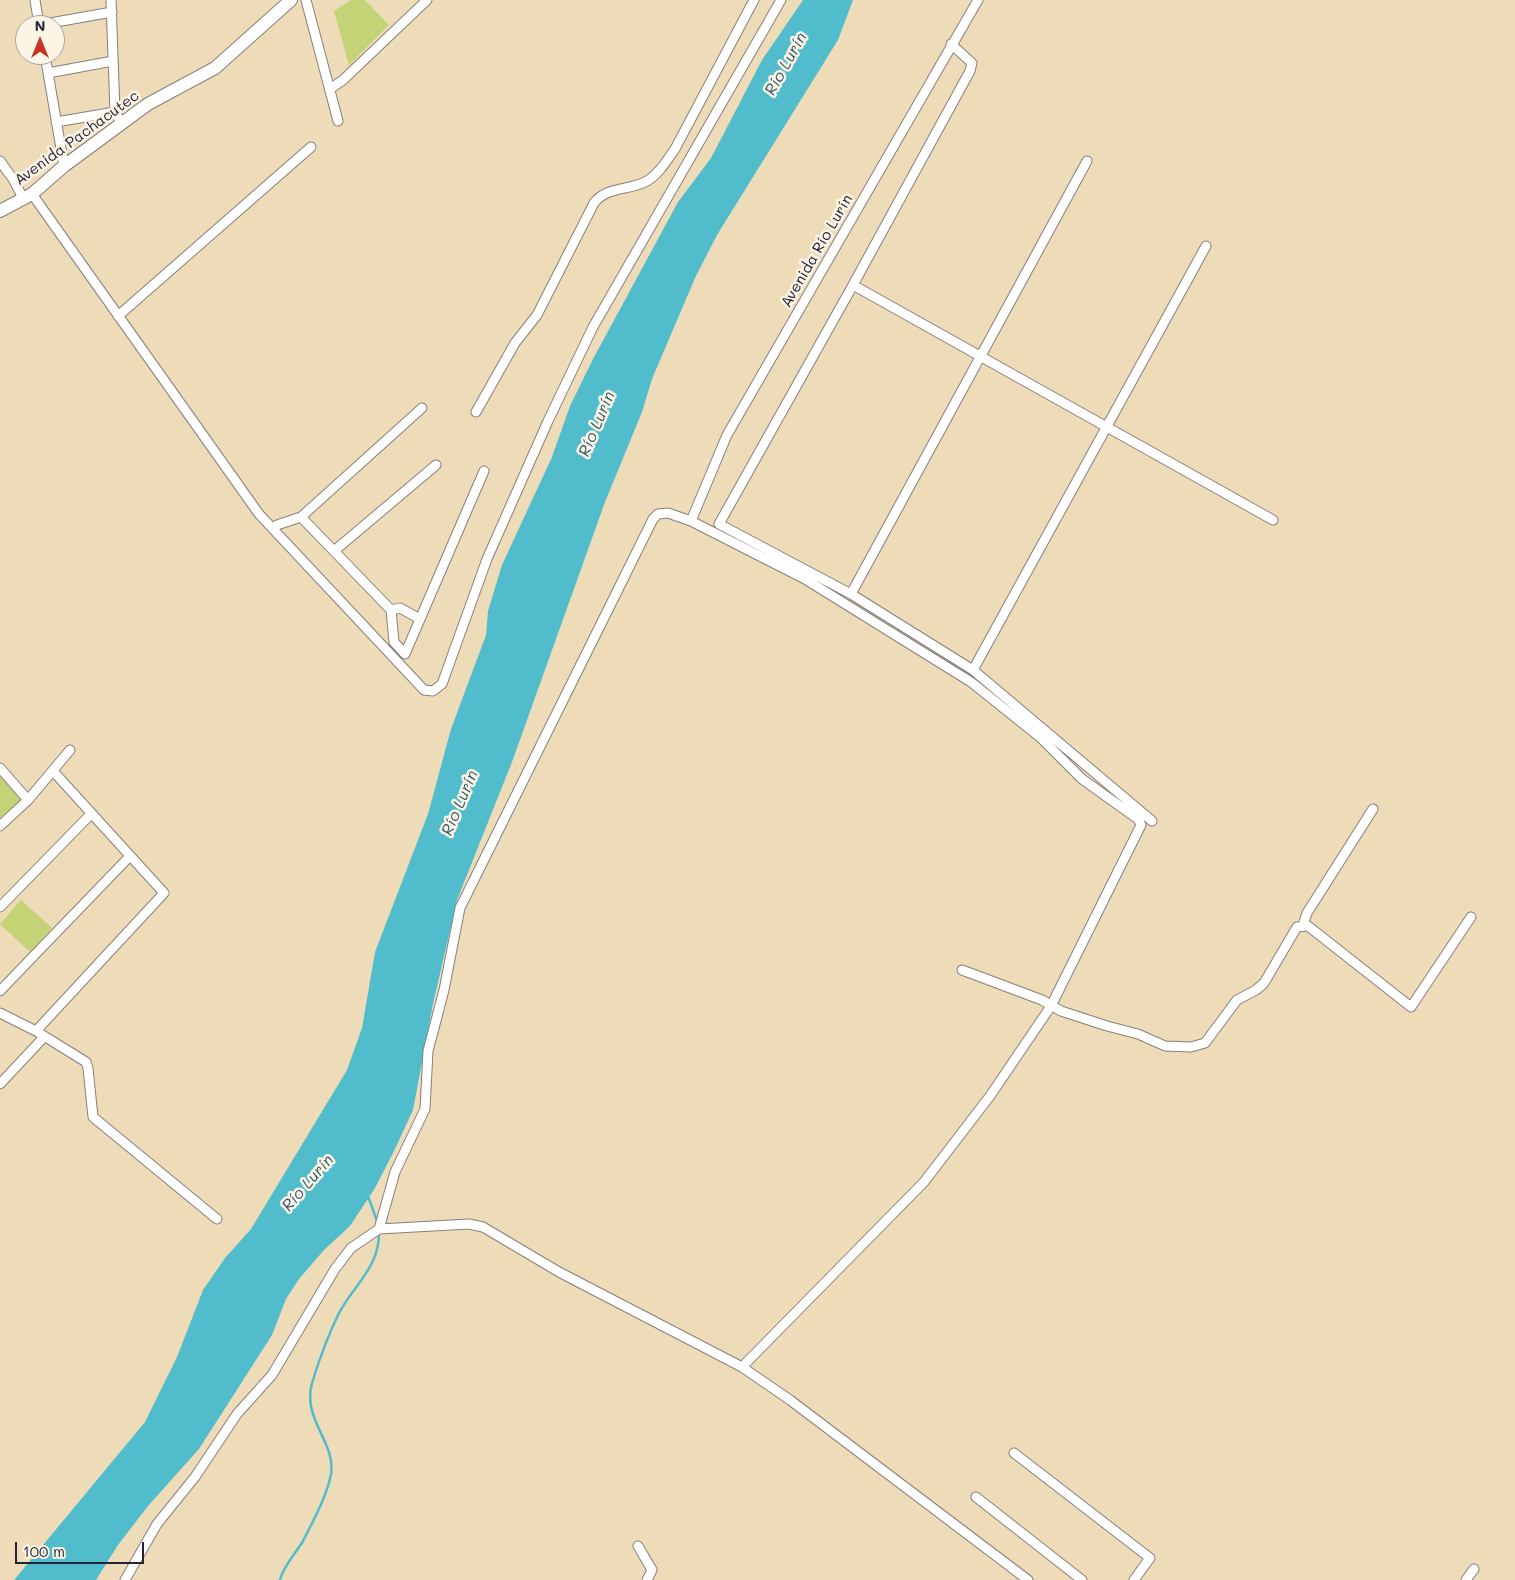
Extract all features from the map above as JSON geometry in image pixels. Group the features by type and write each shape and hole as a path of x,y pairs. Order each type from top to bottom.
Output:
{"main road":[{"name":"Avenida Pachacutec","path":"0,211 28,196 64,166 148,104 215,68 291,0"}],"street":[{"path":"35,0 37,15"},
{"path":"111,0 115,112 122,124"},
{"path":"306,0 338,121"},
{"path":"330,89 343,80 427,0"},
{"path":"476,412 515,343 537,315 594,203 607,192 647,181 658,171 675,149 754,0"},
{"path":"0,161 118,316 259,514 424,690 433,691 442,684 487,559 548,421 593,326 780,0"},
{"name":"Avenida Río Lurín","path":"691,521 727,435 978,0"},
{"path":"65,20 112,12"},
{"path":"952,44 972,63 970,71 719,524 851,594 973,670 1152,821"},
{"path":"48,73 113,61"},
{"path":"47,65 64,166"},
{"path":"56,122 115,112"},
{"path":"118,316 211,237 311,147"},
{"path":"851,594 1087,161"},
{"path":"973,670 1206,246"},
{"path":"853,285 1274,520"},
{"path":"273,529 276,525 301,517 422,408"},
{"path":"334,551 436,465"},
{"path":"301,517 391,610 394,642 405,654 484,471"},
{"path":"379,1229 395,1172 424,1108 428,1051 444,990 462,902 653,519 658,514 668,513 691,521 805,579 971,682 1040,738 1082,779 1138,819 1140,826 1051,1006 990,1096 924,1182 742,1367"},
{"path":"391,610 400,608 420,619"},
{"path":"0,826 28,800 70,750"},
{"path":"0,768 28,800"},
{"path":"36,1031 164,894 53,771"},
{"path":"962,970 1051,1006 1107,1026 1138,1034 1166,1046 1202,1045 1237,1000 1256,990 1264,983 1298,927 1303,925 1307,914 1373,809"},
{"path":"0,907 91,814"},
{"path":"0,991 130,856"},
{"path":"1303,925 1311,928 1411,1007 1471,917"},
{"path":"0,1013 36,1031 88,1064 92,1114 97,1122 217,1219"},
{"path":"0,1084 44,1037"},
{"path":"125,1580 157,1524 195,1477 237,1414 272,1375 335,1269 351,1248 379,1229 469,1224 483,1227 575,1281 742,1367 790,1400 1028,1580"},
{"path":"1014,1453 1150,1558 1134,1580"},
{"path":"976,1497 1082,1580"},
{"path":"638,1546 652,1570 647,1580"},
{"path":"1466,1580 1474,1569"}],"green space":[{"path":"351,0 365,0 389,25 349,65 334,11"},
{"path":"0,776 23,800 0,818"},
{"path":"21,900 52,928 30,952 0,924"}],"water":[{"name":"Río Lurín","path":"803,0 853,0 838,40 717,235 695,278 652,379 642,412 605,502 512,762 457,900 433,1004 413,1110 395,1149 375,1188 350,1226 324,1250 299,1279 286,1299 272,1335 199,1449 148,1506 118,1545 96,1580 14,1580 145,1422 177,1357 203,1290 225,1258 251,1229 347,1070 362,1028 375,952 428,814 451,729 486,635 488,611 502,565 552,457 570,406 593,359 678,202 711,158 762,60"}],"waterway":[{"path":"368,1196 377,1221"},
{"path":"280,1580 315,1517 331,1474 329,1451 311,1408 312,1383 338,1315 375,1256 379,1231"}]}
